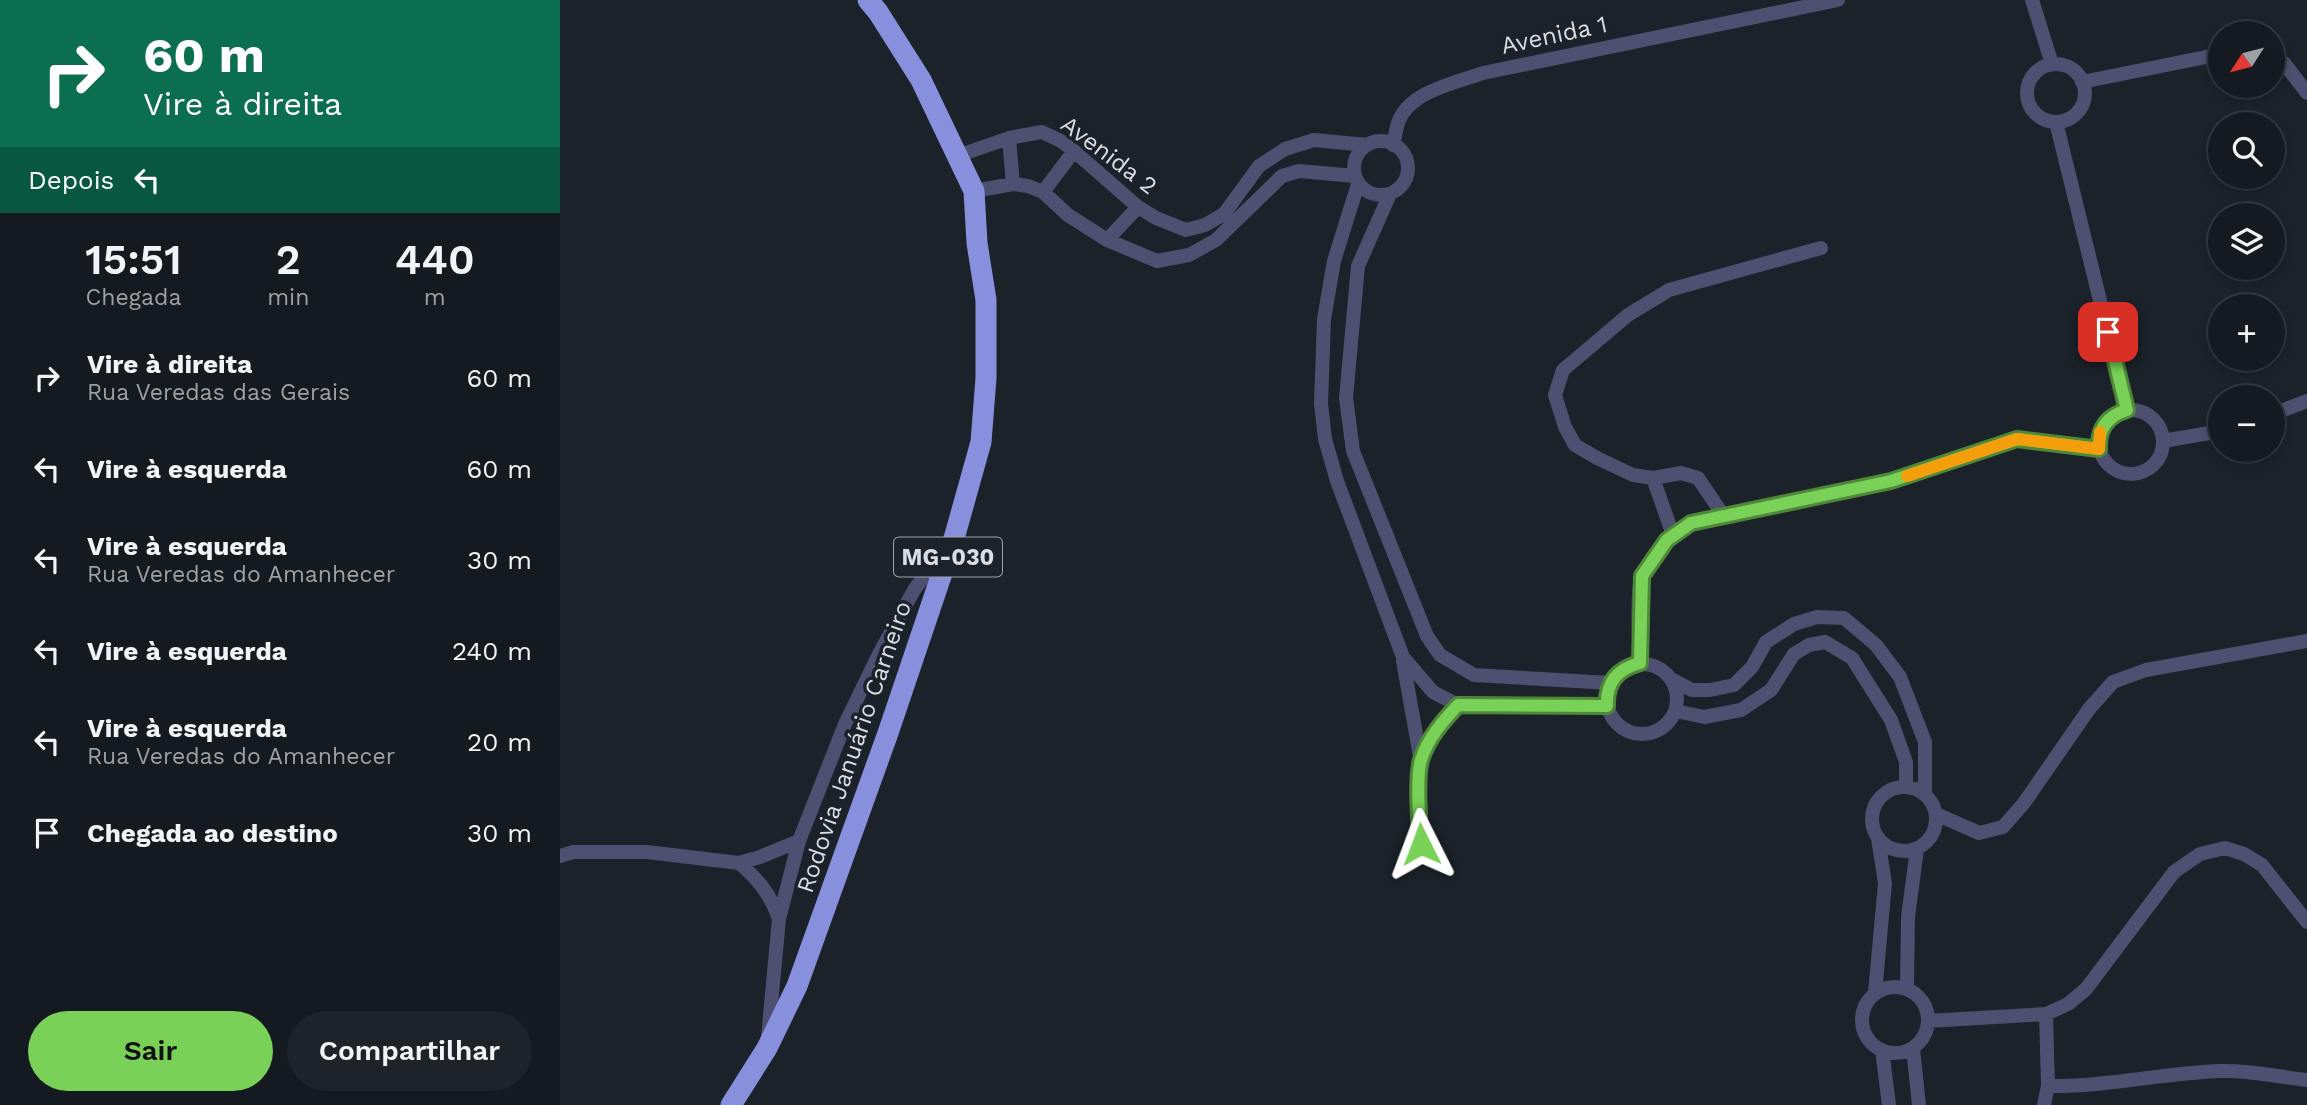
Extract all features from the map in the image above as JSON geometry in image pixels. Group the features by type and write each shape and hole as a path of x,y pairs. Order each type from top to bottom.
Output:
{"highway":[{"name":"Rodovia Januário Carneiro","path":"731,1105 767,1048 797,986 884,746 956,535 981,442 986,378 986,300 977,243 974,191 921,80 868,0"}],"street":[{"name":"Avenida 1","path":"1393,145 1399,120 1412,104 1433,90 1483,73 1838,0"},
{"path":"2032,0 2052,64"},
{"path":"2082,82 2208,57"},
{"path":"2052,64 2070,68 2082,82 2084,100 2080,109 2066,120 2047,120 2032,109 2027,90 2035,73 2043,67 2052,64"},
{"path":"2286,67 2307,93"},
{"path":"2056,122 2127,410"},
{"name":"Avenida 2","path":"957,156 1009,138 1042,132 1074,151 1138,207 1156,218 1186,230 1205,225 1224,214 1259,166 1285,149 1314,140 1367,145"},
{"path":"1009,138 1013,184"},
{"path":"1421,844 1421,762 1403,657 1338,481 1325,439 1321,404 1324,319 1334,261 1357,180 1355,159 1367,145 1384,142 1393,145 1405,158 1407,167 1403,184 1390,194 1358,266 1346,398 1353,451 1427,636 1440,655 1474,675 1610,682"},
{"path":"1043,192 1074,151"},
{"path":"974,191 1013,184 1028,186 1043,192 1068,215 1107,240 1157,261 1189,255 1216,240 1282,176 1299,171 1357,180 1372,194 1390,194"},
{"path":"1107,240 1138,207"},
{"path":"1723,516 1698,478 1681,472 1653,478 1633,475 1575,444 1565,428 1555,395 1563,370 1628,315 1669,290 1821,248"},
{"path":"2285,411 2307,401"},
{"path":"2127,410 2147,415 2161,431 2163,441 2157,461 2140,474 2119,472 2103,459 2099,449 2102,428 2116,413 2127,410"},
{"path":"2163,441 2208,433"},
{"path":"1640,663 1642,576 1667,540 1691,523 1891,481 2017,439 2099,449"},
{"path":"1653,478 1673,535"},
{"path":"767,1048 779,919 799,841 845,724 879,653 914,590 956,535"},
{"path":"1671,679 1678,700 1676,711 1662,729 1640,735 1629,733 1612,718 1606,694 1610,682 1628,666 1640,663 1652,665 1692,690 1710,690 1734,685 1752,667 1766,642 1794,625 1817,617 1843,618 1876,645 1900,677 1925,742 1925,795"},
{"path":"1936,814 1979,833 2003,827 2024,803 2089,709 2113,682 2146,670 2307,641"},
{"path":"1676,711 1704,718 1741,709 1771,690 1794,654 1809,645 1825,642 1852,658 1891,720 1906,762 1906,787"},
{"path":"1403,657 1433,692 1458,705 1607,706"},
{"path":"1421,762 1434,734 1458,705"},
{"path":"1875,993 1885,883 1878,839 1873,830 1873,809 1886,792 1906,787 1916,789 1932,803 1936,814 1933,835 1917,849 1906,852 1895,850 1878,839"},
{"path":"560,856 573,852 647,852 738,863 799,841"},
{"path":"1928,1021 2046,1014 2068,1004 2086,989 2174,872 2200,853 2225,848 2244,854 2262,865 2307,922"},
{"path":"1907,988 1908,917 1917,849"},
{"path":"738,863 762,884 774,903 779,919"},
{"path":"1885,988 1907,988 1923,1002 1928,1021 1921,1041 1903,1052 1882,1050 1872,1044 1866,1034 1863,1012 1867,1002 1875,993 1885,988"},
{"path":"2044,1105 2048,1086 2046,1014"},
{"path":"1913,1048 1919,1105"},
{"path":"1882,1050 1889,1105"},
{"path":"2048,1086 2079,1086 2165,1074 2224,1071 2307,1080"}],"slow traffic":[{"path":"1907,476 2017,439 2099,449 2100,432"}],"route":[{"path":"1421,844 1421,762 1440,724 1458,705 1607,706 1606,694 1610,682 1628,666 1640,663 1639,610 1642,576 1667,540 1691,523 1891,481 2017,439 2099,449 2099,438 2108,419 2127,410 2108,332"}]}
